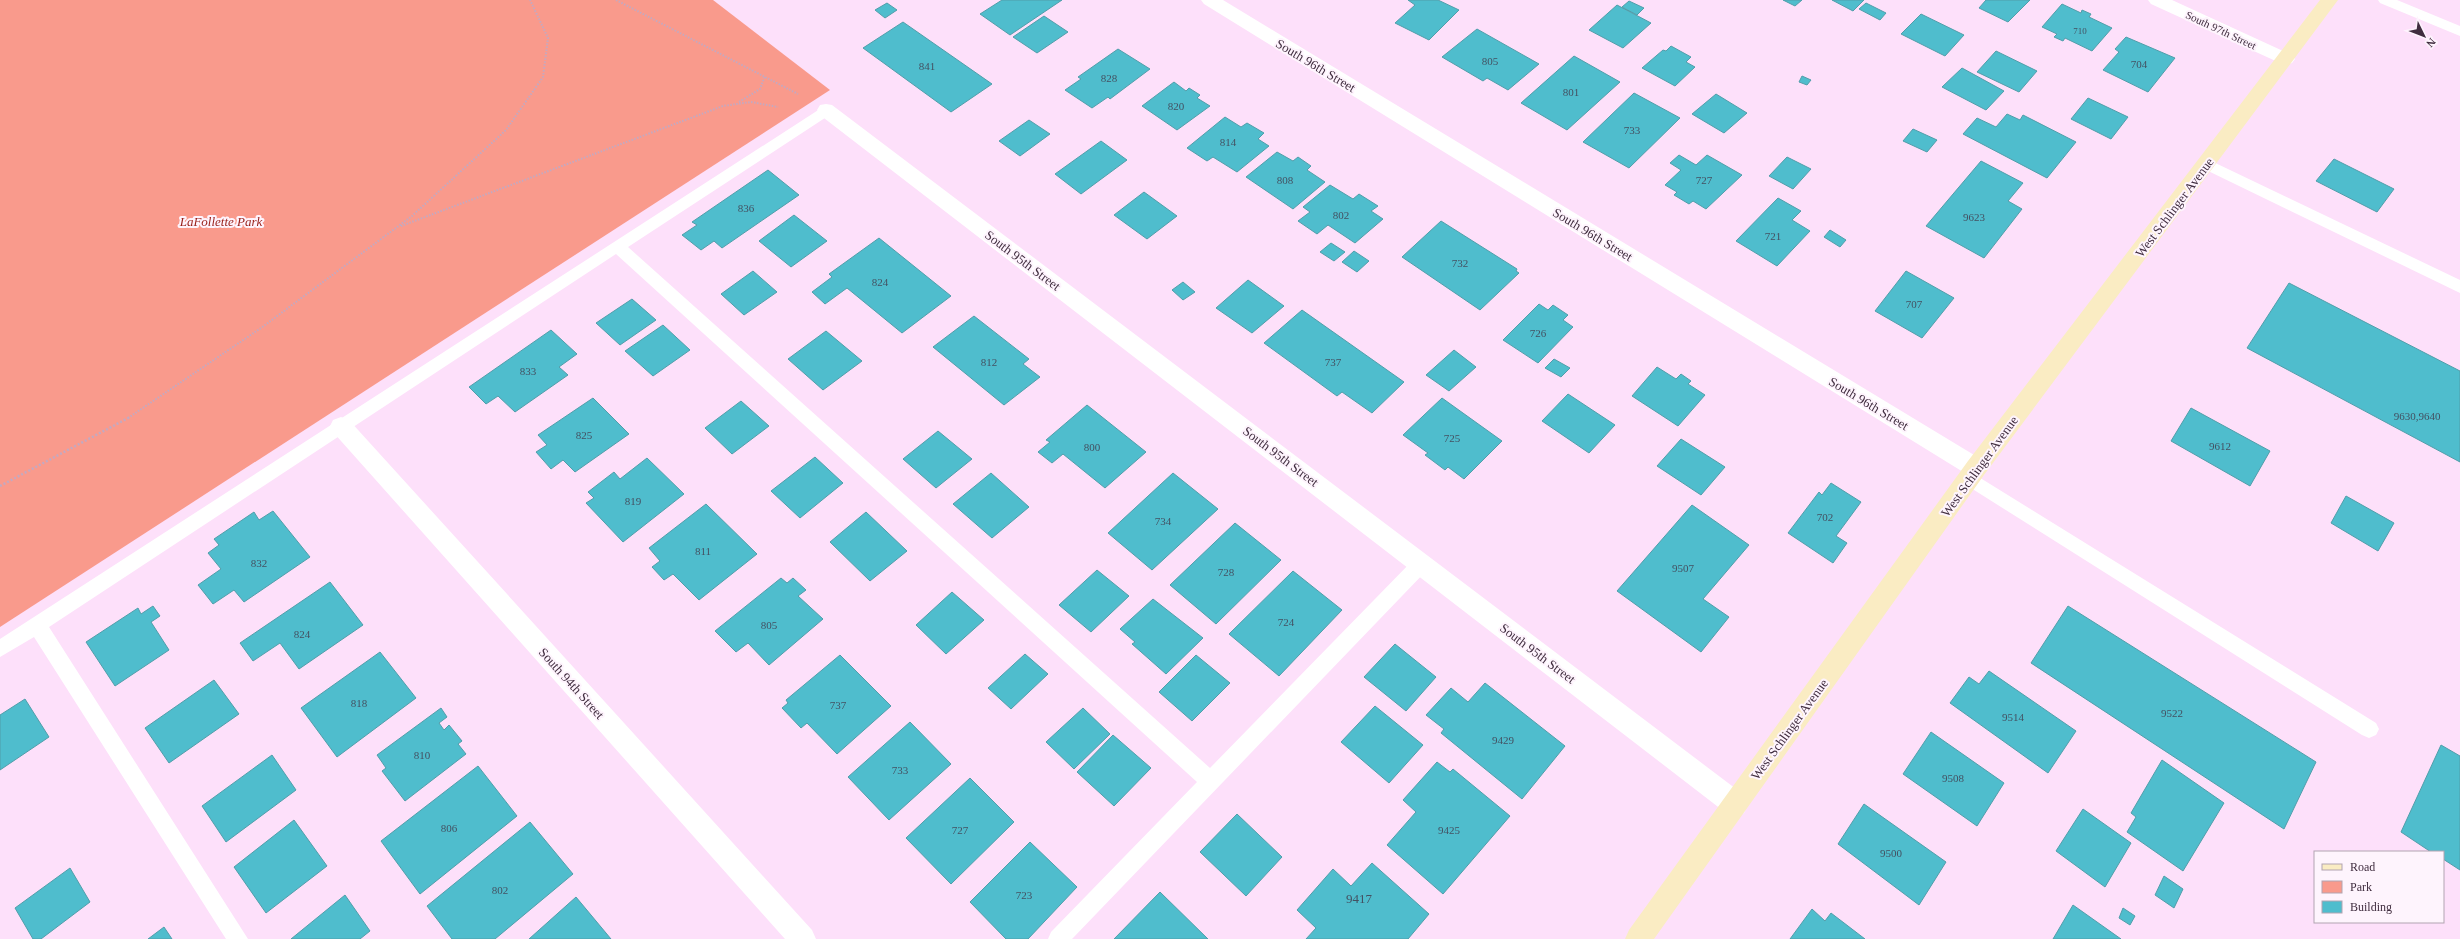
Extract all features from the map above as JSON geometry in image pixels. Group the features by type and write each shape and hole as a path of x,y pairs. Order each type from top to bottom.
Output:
{"street":[{"name":"South 96th Street","path":"1210,0 1972,473"},
{"name":"South 97th Street","path":"2157,0 2286,59"},
{"name":"West Schlinger Avenue","path":"1638,939 1972,473 2207,164 2329,0"},
{"name":"South 95th Street","path":"826,110 1735,804"},
{"name":"South 94th Street","path":"342,426 804,939"}],"lane":[{"path":"2385,0 2460,31"},
{"path":"0,649 826,110"},
{"path":"2207,164 2460,287"},
{"path":"617,246 1210,782"},
{"path":"1972,473 2369,729"},
{"path":"1058,939 1421,564"},
{"path":"37,625 238,939"}],"path":[{"path":"0,486 119,424 261,328 412,216 506,130 544,77 548,38 530,0"},
{"path":"616,0 765,76 826,110"},
{"path":"735,104 758,92 764,86 765,76"},
{"path":"397,227 723,106 751,102 774,106 806,122"}],"green space":[{"name":"LaFollette Park","path":"0,0 713,0 830,90 0,627"}],"building":[{"path":"1002,0 1062,0 1010,35 980,14"},
{"path":"1408,0 1438,0 1459,10 1429,40 1395,23 1415,5"},
{"path":"1783,0 1802,0 1795,6"},
{"path":"1832,0 1864,0 1853,11"},
{"path":"1986,0 2030,0 2008,22 1979,8"},
{"path":"1629,1 1644,8 1637,15 1622,7"},
{"path":"887,3 897,10 885,18 875,10"},
{"path":"1866,3 1886,13 1880,20 1859,9"},
{"path":"2062,4 2081,13 2082,10 2091,14 2089,17 2112,28 2092,51 2065,38 2063,41 2054,37 2057,34 2042,27"},
{"path":"1617,5 1651,23 1623,48 1589,30"},
{"path":"1921,14 1964,35 1945,56 1901,34"},
{"path":"1044,16 1068,32 1037,53 1013,37"},
{"path":"903,22 992,84 951,112 863,48"},
{"path":"1477,29 1539,64 1508,90 1487,78 1483,81 1442,57"},
{"path":"2126,37 2175,58 2148,92 2103,70 2119,52 2115,49"},
{"path":"1671,46 1691,57 1686,62 1695,67 1675,86 1642,68 1663,50 1666,51"},
{"path":"1118,49 1150,69 1110,99 1108,97 1092,108 1065,90 1081,79 1078,77"},
{"path":"1996,51 2037,71 2019,92 1977,72"},
{"path":"1574,56 1620,82 1567,130 1521,103"},
{"path":"1962,68 2004,91 1986,110 1942,87"},
{"path":"1802,76 1811,80 1807,85 1799,82"},
{"path":"1174,82 1186,91 1189,88 1200,95 1197,98 1210,106 1177,130 1142,106"},
{"path":"1634,93 1680,118 1629,168 1583,142"},
{"path":"1716,94 1747,113 1724,133 1692,114"},
{"path":"2088,98 2128,117 2111,139 2071,119"},
{"path":"2007,114 2020,120 2023,115 2076,142 2047,178 1963,134 1977,118 1996,127"},
{"path":"1225,117 1241,127 1247,123 1264,133 1258,139 1269,146 1237,172 1213,157 1207,161 1187,148"},
{"path":"1029,120 1050,134 1020,156 999,141"},
{"path":"1913,129 1937,140 1927,152 1903,141"},
{"path":"1101,141 1127,160 1081,194 1055,174"},
{"path":"1277,152 1293,161 1298,157 1311,166 1307,170 1325,182 1293,209 1246,177"},
{"path":"1679,155 1696,165 1707,155 1742,175 1706,209 1693,201 1689,204 1674,195 1677,192 1665,185 1681,170 1670,163"},
{"path":"1787,157 1811,169 1793,189 1769,176"},
{"path":"2334,159 2394,189 2377,212 2316,181"},
{"path":"1981,161 2023,183 2008,201 2022,209 1984,258 1926,226"},
{"path":"768,170 799,195 722,248 714,241 701,250 682,235 697,225 692,222"},
{"path":"1330,185 1353,199 1359,194 1378,206 1371,211 1383,219 1355,243 1328,225 1317,234 1298,221 1310,212 1303,207"},
{"path":"1144,192 1177,216 1147,239 1114,215"},
{"path":"1778,198 1801,211 1792,220 1810,231 1777,266 1736,241"},
{"path":"794,215 827,241 791,267 759,241"},
{"path":"1441,221 1517,269 1516,271 1519,273 1480,310 1402,257"},
{"path":"1830,230 1846,240 1840,247 1824,237"},
{"path":"879,238 951,296 902,333 847,288 825,304 812,292 832,277 829,274"},
{"path":"1331,243 1345,252 1334,261 1320,252"},
{"path":"1354,251 1369,261 1357,272 1342,262"},
{"path":"753,271 777,292 744,315 721,294"},
{"path":"1906,271 1954,298 1922,338 1875,311"},
{"path":"1248,280 1284,306 1252,333 1216,308"},
{"path":"1183,282 1195,292 1183,300 1172,290"},
{"path":"2289,283 2460,371 2460,462 2247,348"},
{"path":"632,299 656,320 620,345 596,323"},
{"path":"1539,304 1548,310 1553,305 1568,315 1563,320 1573,327 1538,363 1503,340"},
{"path":"1302,310 1404,382 1372,413 1342,392 1337,396 1264,343"},
{"path":"974,316 1029,359 1023,364 1040,377 1004,405 933,347"},
{"path":"663,325 690,350 653,376 625,351"},
{"path":"551,330 577,354 559,367 568,375 515,412 498,396 486,404 469,387"},
{"path":"826,331 862,361 823,390 788,359"},
{"path":"1454,350 1476,367 1449,391 1426,375"},
{"path":"1554,359 1570,368 1561,377 1545,368"},
{"path":"1657,367 1676,379 1681,374 1691,381 1688,384 1705,395 1678,426 1632,396"},
{"path":"1568,394 1615,425 1589,453 1542,421"},
{"path":"593,398 629,434 575,472 563,460 551,469 536,452 547,445 538,435"},
{"path":"1442,398 1502,441 1464,479 1448,467 1445,470 1425,455 1428,453 1403,435"},
{"path":"741,401 769,426 732,454 705,428"},
{"path":"1087,405 1146,452 1105,488 1063,454 1052,463 1038,452 1050,442 1046,440"},
{"path":"2191,408 2270,451 2250,486 2171,441"},
{"path":"938,431 972,459 936,488 903,459"},
{"path":"1681,439 1725,467 1701,495 1657,466"},
{"path":"815,457 843,483 800,518 771,491"},
{"path":"647,458 684,494 623,542 586,503 594,498 588,492 614,472 620,479"},
{"path":"991,473 1029,507 992,538 953,504"},
{"path":"1173,473 1218,509 1152,570 1108,533"},
{"path":"1831,483 1861,502 1836,536 1847,543 1833,563 1788,533 1819,492 1822,495"},
{"path":"2346,496 2394,523 2378,551 2331,523"},
{"path":"706,504 757,554 699,600 673,574 664,580 652,567 660,561 649,548"},
{"path":"1692,505 1749,545 1703,599 1729,617 1701,652 1617,591"},
{"path":"273,511 310,557 244,602 234,590 213,604 198,585 221,569 208,553 219,545 214,539 254,512 259,520"},
{"path":"866,512 907,551 870,581 830,542"},
{"path":"1235,523 1281,560 1216,624 1170,585"},
{"path":"1097,570 1129,596 1091,632 1059,605"},
{"path":"1293,571 1342,610 1279,676 1229,634"},
{"path":"781,578 787,583 793,578 806,590 798,596 823,619 769,665 748,643 736,652 715,631"},
{"path":"330,582 363,625 299,669 280,643 253,661 240,643"},
{"path":"952,592 984,620 946,654 916,625"},
{"path":"1153,599 1203,638 1166,674 1132,644 1135,642 1120,629"},
{"path":"153,606 160,616 151,622 169,650 115,686 86,642 138,608 141,614"},
{"path":"2068,606 2316,762 2284,829 2031,663"},
{"path":"1395,644 1436,677 1406,711 1364,677"},
{"path":"380,652 416,698 337,757 301,708"},
{"path":"1025,654 1048,674 1011,709 988,688"},
{"path":"840,655 891,706 837,754 807,723 801,728 782,708 788,703 786,700"},
{"path":"1196,655 1230,683 1192,721 1159,692"},
{"path":"1989,671 2076,731 2048,773 1950,703 1969,677 1979,684"},
{"path":"214,680 239,714 169,763 145,728"},
{"path":"1485,683 1565,746 1522,799 1441,733 1444,729 1426,715 1451,688 1468,702"},
{"path":"25,699 49,737 0,770 0,715"},
{"path":"1375,706 1423,745 1389,783 1341,742"},
{"path":"441,708 447,717 439,723 444,730 449,725 462,741 458,744 466,754 405,801 382,771 386,768 377,755"},
{"path":"1083,708 1110,734 1074,769 1046,742"},
{"path":"910,722 951,764 889,820 848,777"},
{"path":"1931,732 2004,783 1977,826 1903,774"},
{"path":"1113,735 1151,768 1114,806 1077,772"},
{"path":"2441,745 2460,756 2460,870 2444,860 2444,851 2430,851 2401,832"},
{"path":"272,755 296,790 226,842 202,806"},
{"path":"2162,760 2224,803 2183,871 2127,832 2136,817 2131,813"},
{"path":"1437,762 1450,772 1453,769 1510,816 1443,894 1387,845 1416,812 1403,800"},
{"path":"478,766 517,816 420,894 381,841"},
{"path":"970,778 1014,822 951,884 906,838"},
{"path":"1864,804 1946,862 1919,905 1838,844"},
{"path":"2083,809 2131,843 2105,887 2056,851"},
{"path":"1237,814 1282,857 1246,896 1200,852"},
{"path":"294,820 327,866 266,913 234,867"},
{"path":"530,822 573,874 495,939 452,939 427,906"},
{"path":"1030,842 1077,887 1028,939 1006,939 970,902"},
{"path":"1372,863 1429,914 1408,939 1306,939 1316,928 1297,910 1333,869 1351,886"},
{"path":"70,868 90,902 41,939 33,939 15,908"},
{"path":"2164,876 2183,889 2174,908 2155,895"},
{"path":"1160,892 1208,939 1114,939"},
{"path":"345,895 370,931 360,939 291,939"},
{"path":"576,897 611,939 529,939"},
{"path":"2073,905 2121,939 2053,939"},
{"path":"2123,908 2135,916 2130,925 2119,918"},
{"path":"1812,909 1825,921 1831,913 1865,939 1790,939"},
{"path":"164,927 172,939 148,939"}]}
